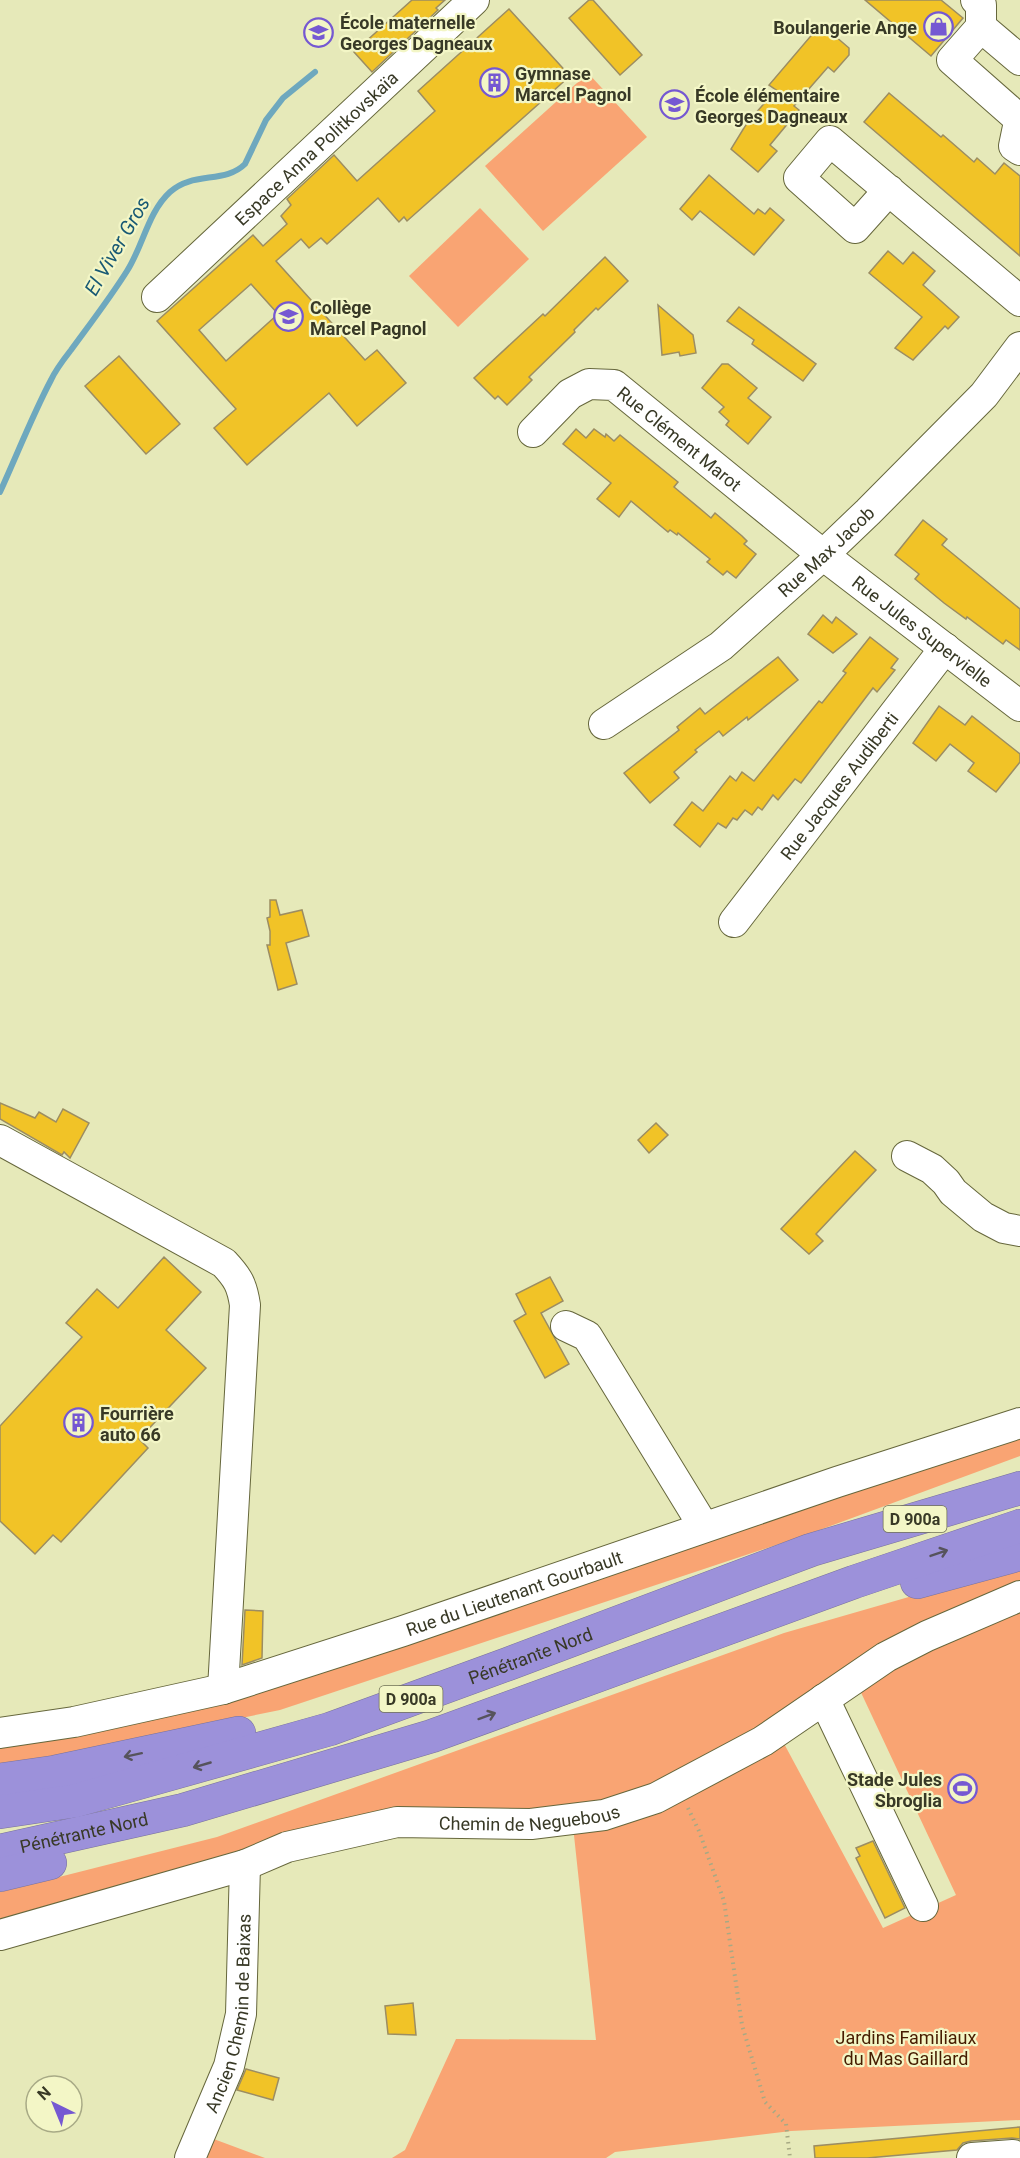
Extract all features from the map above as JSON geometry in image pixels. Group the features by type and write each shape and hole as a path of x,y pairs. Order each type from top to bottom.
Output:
{"highway":[{"path":"0,1780 55,1772 284,1724 811,1550 1020,1472"},
{"name":"Pénétrante Nord","path":"0,1812 74,1801 330,1729 811,1550 1020,1488"},
{"name":"Pénétrante Nord","path":"0,1851 183,1810 432,1736 854,1582 1020,1526"},
{"path":"568,1687 891,1590 1020,1554"},
{"path":"0,1875 210,1820 432,1736"}],"street":[{"name":"Espace Anna Politkovskaïa","path":"157,297 474,0"},
{"path":"1017,52 978,14 952,60 1019,118 1014,146 1020,150"},
{"path":"889,190 1020,301"},
{"name":"Rue Max Jacob","path":"604,724 721,646 823,555 984,395 1020,347"},
{"name":"Rue Clément Marot","path":"533,432 570,394 589,384 614,385 823,555"},
{"name":"Rue Jules Supervielle","path":"823,555 1020,706"},
{"name":"Rue Jacques Audiberti","path":"734,922 945,648"},
{"path":"0,1140 224,1263 243,1288 245,1305 223,1689"},
{"path":"907,1155 932,1169 953,1192 983,1217 1004,1228 1020,1231"},
{"path":"566,1326 587,1336 704,1527"},
{"name":"Rue du Lieutenant Gourbault","path":"1,1725 74,1722 223,1689 403,1631 704,1527 1020,1423"},
{"name":"Chemin de Neguebous","path":"0,1935 245,1865 287,1848 397,1822 531,1824 604,1815 656,1798 763,1740 886,1657 916,1641 1020,1596"},
{"path":"824,1699 923,1906"},
{"name":"Ancien Chemin de Baixas","path":"190,2158 229,2066 241,2014 245,1865"},
{"path":"972,2158 1013,2155 1014,2158"}],"path":[{"path":"676,1786 699,1831 724,1901 742,2025 765,2102 786,2124 790,2158"}],"green space":[{"path":"588,73 647,137 543,231 485,166"},
{"path":"480,208 529,259 458,327 409,276"},
{"path":"1020,1435 1020,1456 806,1535 280,1710 52,1757 0,1765 0,1746"},
{"path":"1020,1565 1020,1586 819,1691 652,1790 602,1806 530,1815 396,1813 0,1926 0,1892 217,1837 784,1633"},
{"name":"Jardins Familiaux du Mas Gaillard","path":"1020,1606 1020,2120 791,2131 615,2152 606,2158 392,2158 405,2150 456,2039 596,2040 573,1826 781,1738 883,1928 956,1895 857,1684"},
{"path":"211,2138 265,2158 202,2158"}],"building":[{"path":"412,0 445,0 436,8 438,10 372,72 354,52"},
{"path":"589,0 593,0 642,55 620,75 569,18"},
{"path":"865,0 941,0 963,18 931,56"},
{"path":"509,9 570,76 407,221 404,217 399,222 378,198 327,244 321,238 309,248 301,239 276,261 365,360 377,350 406,383 357,426 329,393 247,465 214,428 236,409 157,321 253,235 263,246 287,224 281,216 291,205 287,199 334,155 357,181 435,111 418,91","holes":["251,284 278,314 226,361 199,330"]},
{"path":"821,24 849,48 849,55 834,72 828,67 794,106 799,110 770,145 777,151 758,172 731,149 747,123 776,90 769,85"},
{"path":"889,93 974,162 977,158 995,174 1004,163 1020,176 1020,256 864,122"},
{"path":"709,175 754,214 758,209 765,214 770,208 784,220 754,255 700,211 692,220 680,209"},
{"path":"888,251 903,264 913,252 935,271 923,285 959,317 948,329 945,326 913,360 895,348 922,317 869,273"},
{"path":"605,257 628,281 574,330 575,332 529,377 532,380 507,405 498,396 495,399 474,378 543,314 545,316"},
{"path":"658,305 693,335 696,353 680,356 679,352 662,355"},
{"path":"739,307 816,364 803,381 752,344 754,340 727,321"},
{"path":"119,356 180,424 146,454 85,386"},
{"path":"722,364 728,364 757,388 748,398 771,417 748,444 726,425 729,421 719,412 724,407 702,388"},
{"path":"576,429 586,438 594,429 605,437 606,434 614,441 620,435 678,482 674,487 711,518 715,513 742,536 747,541 744,544 756,554 736,578 727,571 723,575 707,562 710,559 678,533 677,535 670,530 668,532 631,501 619,517 597,499 611,483 563,444"},
{"path":"923,520 947,539 942,545 1020,609 1020,650 1006,640 1003,644 944,603 915,579 919,574 895,555"},
{"path":"823,615 832,623 836,617 857,634 833,653 808,634"},
{"path":"870,637 898,659 891,668 895,670 877,692 873,688 801,783 795,779 778,800 773,795 762,810 758,807 752,815 745,810 737,820 733,818 726,828 718,823 700,847 674,825 692,802 703,811 730,776 736,781 742,772 754,781 819,701 822,703 846,673 843,671"},
{"path":"778,657 798,680 748,720 747,717 723,736 719,731 695,750 697,752 674,772 679,778 650,803 624,773 679,730 677,727 700,708 705,714"},
{"path":"939,706 965,725 972,716 1020,754 1020,762 996,792 968,771 974,763 950,744 936,761 913,743"},
{"path":"270,900 276,900 280,915 302,910 309,936 286,943 297,984 278,990 267,945 270,945 267,918 270,917"},
{"path":"0,1103 35,1118 39,1112 56,1122 63,1109 89,1123 70,1158 64,1152 62,1155 0,1119"},
{"path":"656,1123 668,1135 649,1153 638,1140"},
{"path":"855,1151 876,1170 816,1234 823,1241 809,1254 781,1229"},
{"name":"Fourrière auto 66","path":"164,1257 201,1292 166,1330 206,1368 139,1439 148,1448 61,1542 53,1535 35,1554 0,1521 0,1426 82,1337 66,1323 97,1289 118,1308"},
{"path":"550,1277 563,1301 541,1313 569,1364 545,1378 514,1321 526,1314 516,1294"},
{"path":"245,1610 263,1611 262,1658 242,1665"},
{"path":"873,1841 905,1908 885,1918 856,1858 860,1856 856,1848"},
{"path":"413,2003 416,2035 388,2034 385,2006"},
{"path":"246,2069 279,2078 273,2100 237,2090"},
{"path":"1020,2127 1020,2139 971,2141 963,2143 957,2150 867,2158 815,2158 814,2146"}],"waterway":[{"name":"El Viver Gros","path":"0,492 53,376 127,271 162,200 179,186 199,179 228,174 245,164 266,120 283,98 315,72"}],"place":[{"name":"Boulangerie Ange","path":"938,27"},
{"name":"École maternelle Georges Dagneaux","path":"319,32"},
{"name":"Gymnase Marcel Pagnol","path":"494,83"},
{"name":"École élémentaire Georges Dagneaux","path":"674,105"},
{"name":"Collège Marcel Pagnol","path":"289,317"},
{"name":"Fourrière auto 66","path":"79,1423"},
{"name":"Stade Jules Sbroglia","path":"963,1789"}]}
